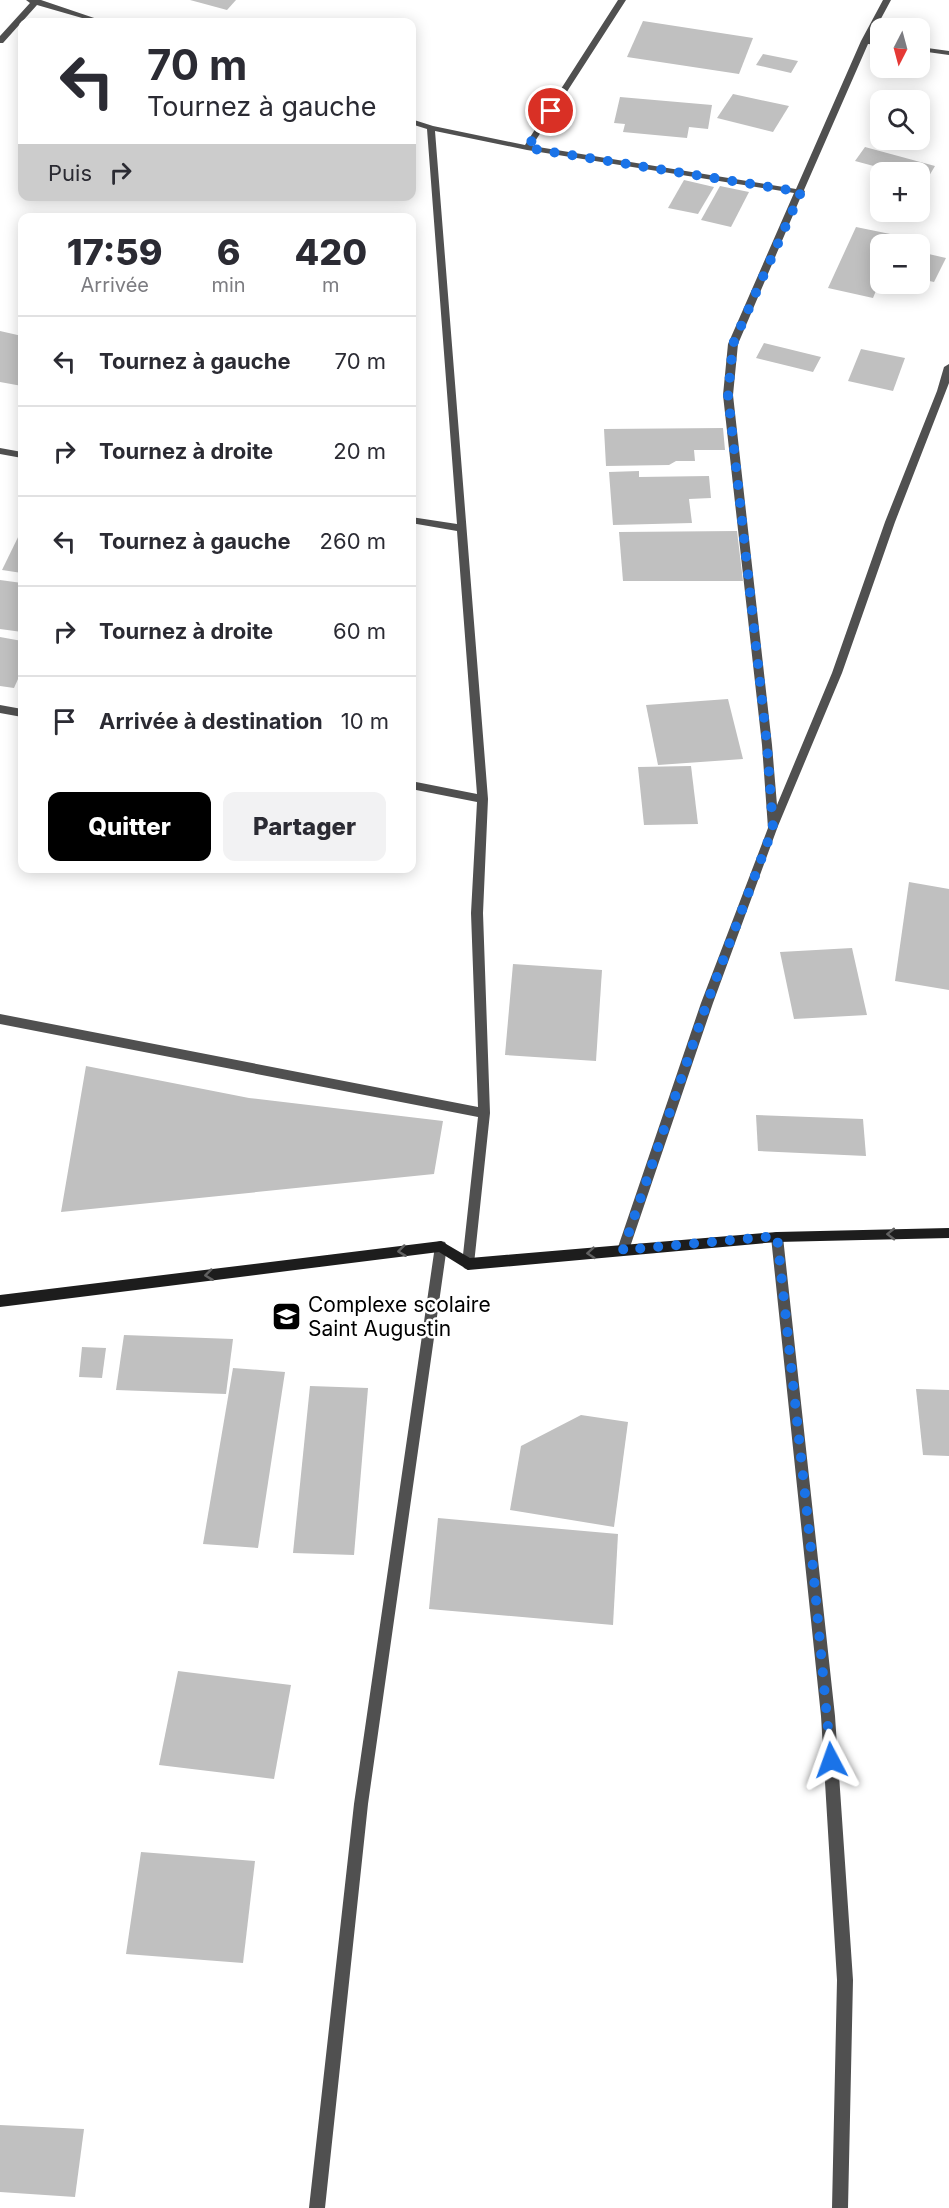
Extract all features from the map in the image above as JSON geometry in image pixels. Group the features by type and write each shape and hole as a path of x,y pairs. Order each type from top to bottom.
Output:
{"main road":[{"path":"0,1301 441,1246 468,1264 777,1236 949,1233"}],"street":[{"path":"527,148 622,0"},
{"path":"773,828 767,745 728,395 733,344 866,41 887,0"},
{"path":"20,18 34,1 89,18"},
{"path":"0,41 18,20"},
{"path":"866,41 870,42"},
{"path":"930,50 949,53"},
{"path":"416,123 527,148 801,192"},
{"path":"431,128 483,798 477,913 484,1113 468,1264"},
{"path":"623,1250 707,1003 773,828 837,672 890,522 942,392 949,367"},
{"path":"0,451 18,454"},
{"path":"416,521 461,528"},
{"path":"0,709 18,712"},
{"path":"416,786 483,798"},
{"path":"0,1019 484,1113"},
{"path":"777,1236 813,1569 831,1762 845,1980 840,2208"},
{"path":"317,2208 361,1804 441,1246"}],"building":[{"path":"190,0 236,0 227,10"},
{"path":"643,21 753,38 739,74 627,57"},
{"path":"763,54 798,61 791,73 756,65"},
{"path":"733,94 789,106 773,132 717,118"},
{"path":"620,97 712,105 708,129 689,127 687,138 623,132 625,124 614,123"},
{"path":"865,147 920,162 870,162 870,165 855,161"},
{"path":"930,165 935,166 930,174"},
{"path":"684,180 714,187 698,214 668,208"},
{"path":"720,186 749,192 731,227 701,220"},
{"path":"856,227 890,234 870,234 870,294 875,294 873,298 828,288"},
{"path":"930,254 946,258 934,282 930,281"},
{"path":"0,331 18,335 18,385 0,382"},
{"path":"764,343 821,357 813,372 756,358"},
{"path":"861,349 905,358 893,391 848,381"},
{"path":"723,428 725,450 694,450 695,461 676,461 669,465 606,466 604,429"},
{"path":"639,471 639,477 709,476 711,498 689,499 692,523 613,525 609,472"},
{"path":"737,531 743,581 623,581 619,532"},
{"path":"18,537 18,572 2,570"},
{"path":"0,580 18,582 18,631 0,629"},
{"path":"0,637 18,640 18,679 14,688 0,686"},
{"path":"728,699 743,759 658,765 646,705"},
{"path":"691,766 698,824 644,825 638,767"},
{"path":"909,882 949,889 949,990 895,981"},
{"path":"852,948 867,1015 794,1019 780,952"},
{"path":"513,964 602,970 596,1061 505,1055"},
{"path":"86,1066 249,1098 443,1121 434,1174 61,1212"},
{"path":"756,1115 863,1119 866,1156 758,1151"},
{"path":"124,1335 233,1339 226,1394 116,1390"},
{"path":"82,1347 106,1348 102,1378 79,1377"},
{"path":"233,1368 285,1372 258,1548 203,1544"},
{"path":"310,1386 368,1388 354,1555 293,1553"},
{"path":"916,1389 949,1390 949,1456 923,1455"},
{"path":"581,1415 628,1422 614,1527 510,1510 521,1446"},
{"path":"438,1518 618,1534 613,1625 429,1609"},
{"path":"178,1671 291,1685 274,1779 159,1765"},
{"path":"141,1852 255,1861 243,1963 126,1954"},
{"path":"0,2125 84,2129 75,2197 0,2192"}],"place":[{"name":"Complexe scolaire Saint Augustin","path":"287,1317"}],"route":[{"path":"551,111 527,148 801,192 733,344 728,395 767,745 773,828 707,1003 623,1250 777,1236 795,1390 831,1760"}]}
